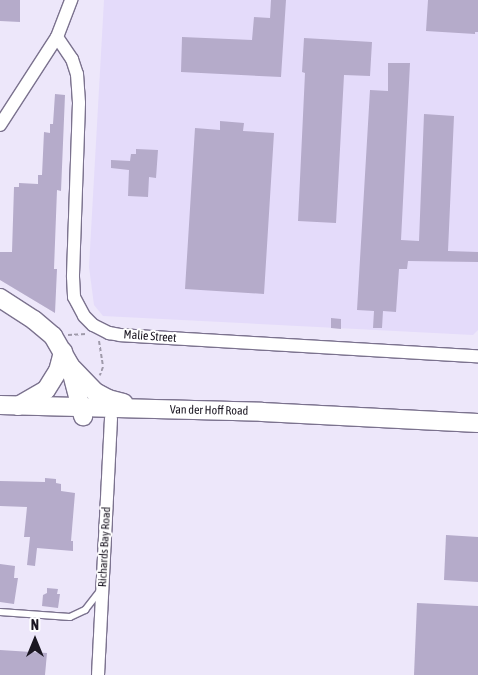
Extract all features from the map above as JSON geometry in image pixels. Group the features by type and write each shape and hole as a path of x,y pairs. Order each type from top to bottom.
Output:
{"main road":[{"path":"0,298 34,320 53,336 67,359 95,392 108,399 169,410"},
{"path":"18,406 46,390 67,359"},
{"path":"67,359 82,413"},
{"name":"Van der Hoff Road","path":"0,405 82,413 111,418 337,424 418,421"},
{"name":"Van der Hoff Road","path":"0,416 169,410 478,422"}],"street":[{"path":"0,126 57,37 71,0"},
{"name":"Malie Street","path":"57,37 72,59 77,74 79,103 72,277 74,297 84,316 93,325 104,333 478,356"},
{"name":"Richards Bay Road","path":"98,675 111,418"}],"lane":[{"path":"0,612 70,617 85,610 102,587"}],"path":[{"path":"53,336 104,333 103,367 95,392"}],"shaded area":[{"path":"104,0 478,0 478,330 473,335 103,316 94,305 89,267"}],"building":[{"path":"0,0 20,0 20,22 0,21"},
{"path":"271,0 286,0 281,77 181,72 182,37 252,40 254,17 270,18"},
{"path":"428,0 478,0 478,32 475,32 475,34 426,31"},
{"path":"304,38 372,42 370,76 344,75 336,223 298,221 305,73 302,72"},
{"path":"388,63 410,63 401,240 419,241 424,114 454,116 448,251 478,252 478,262 408,261 407,269 399,269 396,312 383,311 382,328 373,328 374,311 357,310 370,90 388,91"},
{"path":"55,94 65,95 61,191 57,190 54,269 57,269 55,313 0,280 0,252 12,252 14,187 19,187 19,183 38,184 38,175 42,175 44,132 50,133 50,124 53,124"},
{"path":"220,121 244,123 243,131 274,133 264,294 185,289 195,128 220,130"},
{"path":"136,149 158,150 156,178 149,177 148,197 128,196 129,170 111,168 111,160 130,161 131,154 136,154"},
{"path":"331,318 341,319 341,329 331,328"},
{"path":"45,478 56,479 56,483 61,484 61,491 75,493 71,541 73,541 73,551 37,548 35,566 27,565 30,537 24,537 27,507 0,506 0,481 45,482"},
{"path":"446,535 478,537 478,582 444,580"},
{"path":"0,564 15,566 14,578 18,578 14,604 0,602"},
{"path":"47,588 58,589 57,594 60,594 58,608 42,606 43,595 47,593"},
{"path":"417,603 478,606 478,675 414,675"},
{"path":"0,650 47,653 45,675 0,675"}]}
